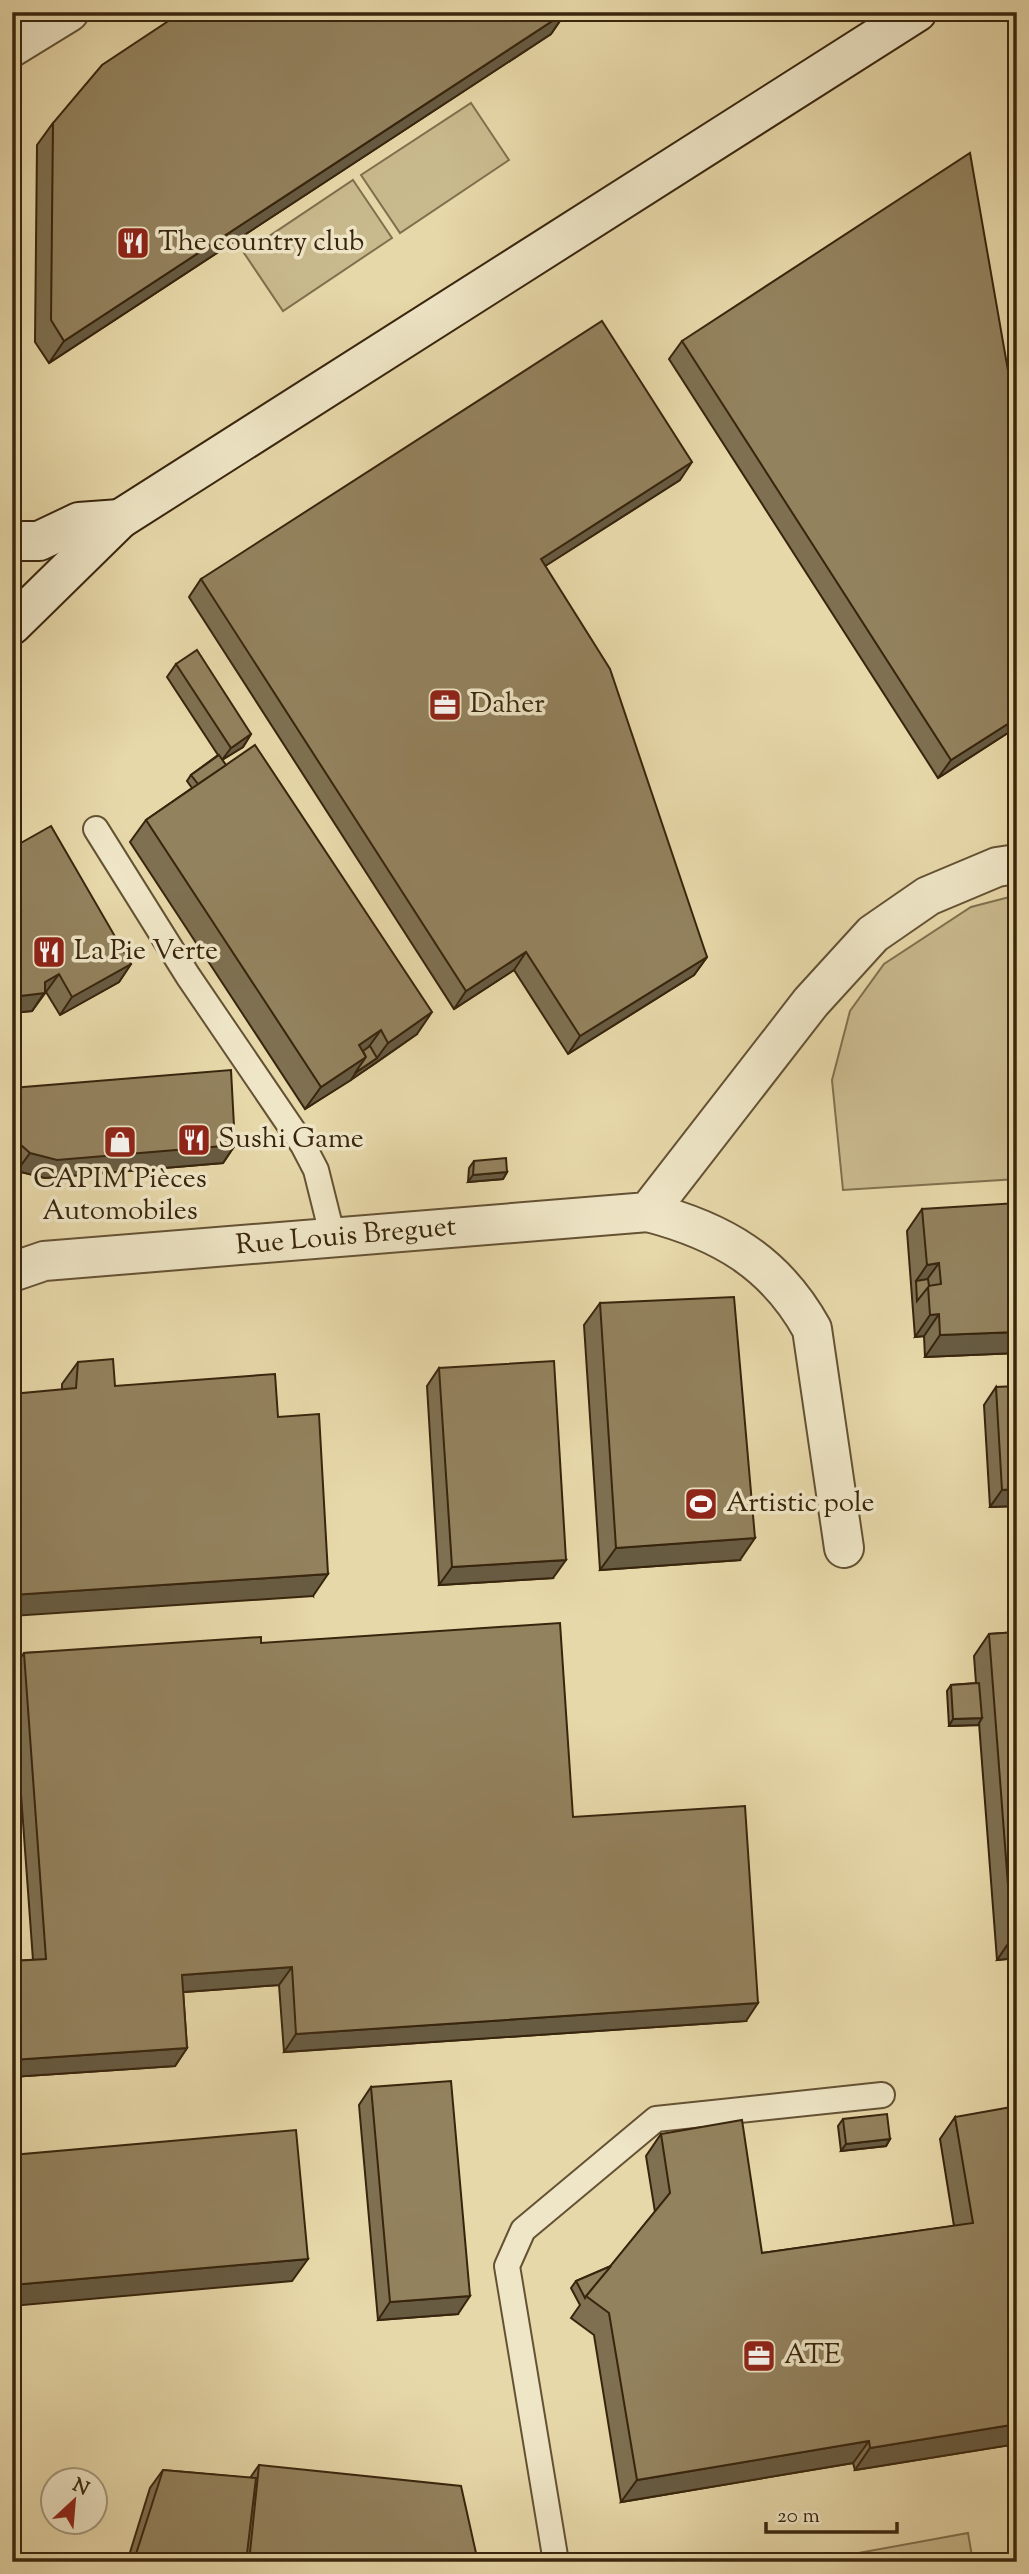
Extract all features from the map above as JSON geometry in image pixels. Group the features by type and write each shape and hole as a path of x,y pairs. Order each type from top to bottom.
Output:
{"street":[{"path":"12,47 69,12"},
{"path":"12,625 120,519 917,12"},
{"path":"12,541 39,541 79,522 120,519"},
{"path":"648,1212 811,1002 873,934 928,896 997,867 1017,864"},
{"name":"Rue Louis Breguet","path":"23,1261 648,1212 686,1222 717,1235 745,1252 795,1298 812,1329 844,1548"}],"lane":[{"path":"96,829 188,976 303,1145 316,1170 333,1237"},
{"path":"556,2562 507,2266 523,2230 656,2119 882,2095"}],"shaded area":[{"path":"471,103 509,160 400,233 361,175"},
{"path":"353,180 392,238 283,311 244,253"},
{"path":"1017,895 1017,1179 843,1190 832,1080 850,1011 884,964 971,907"},
{"path":"968,2533 973,2562 820,2560"}],"building":[{"name":"The country club","path":"182,12 566,12 64,341 51,320 53,123 102,65"},
{"path":"970,153 1017,422 1017,718 951,760 682,341"},
{"path":"602,321 692,462 541,559 610,669 707,957 580,1036 526,952 466,991 201,579"},
{"path":"197,650 251,734 231,748 176,664"},
{"path":"255,745 432,1012 388,1043 381,1030 359,1045 366,1057 321,1087 146,820"},
{"path":"219,755 226,765 198,784 191,775"},
{"path":"51,826 131,964 72,997 59,974 45,982 45,993 12,997 12,916 21,911 12,895 12,848"},
{"path":"370,1046 377,1058 355,1073 366,1057 363,1051"},
{"path":"231,1070 235,1145 57,1160 30,1153 12,1137 12,1088"},
{"path":"506,1158 507,1172 473,1175 474,1161"},
{"path":"1017,1203 1017,1332 940,1335 939,1314 930,1315 928,1286 941,1284 939,1263 927,1265 922,1209"},
{"path":"928,1279 929,1286 917,1301 916,1281"},
{"path":"734,1297 755,1538 616,1548 600,1303"},
{"path":"113,1359 115,1386 275,1374 278,1417 319,1414 328,1574 12,1595 12,1394 76,1388 78,1362"},
{"path":"554,1361 566,1560 452,1567 439,1368"},
{"path":"1017,1386 1017,1489 1002,1490 996,1387"},
{"path":"560,1623 573,1817 745,1806 758,2003 296,2034 292,1967 182,1975 187,2048 12,2060 12,1961 46,1959 24,1653 261,1637 261,1643"},
{"path":"1017,1632 1017,1937 1012,1938 989,1634"},
{"path":"979,1683 982,1718 953,1719 951,1685"},
{"path":"451,2081 470,2296 390,2302 371,2087"},
{"path":"1017,2106 1017,2424 870,2448 869,2441 637,2480 609,2313 586,2296 670,2193 661,2134 742,2120 762,2253 973,2223 955,2117"},
{"path":"887,2114 890,2139 846,2144 843,2119"},
{"path":"296,2130 308,2259 12,2285 12,2155"},
{"path":"611,2266 586,2296 585,2298 576,2281"},
{"path":"259,2465 461,2486 478,2562 249,2562"},
{"path":"163,2470 256,2478 246,2562 135,2562"}],"place":[{"name":"The country club","path":"133,243"},
{"name":"Daher","path":"445,705"},
{"name":"La Pie Verte","path":"49,952"},
{"name":"Sushi Game","path":"194,1140"},
{"name":"CAPIM Pièces Automobiles","path":"120,1142"},
{"name":"Artistic pole","path":"701,1504"},
{"name":"ATE","path":"759,2356"}]}
